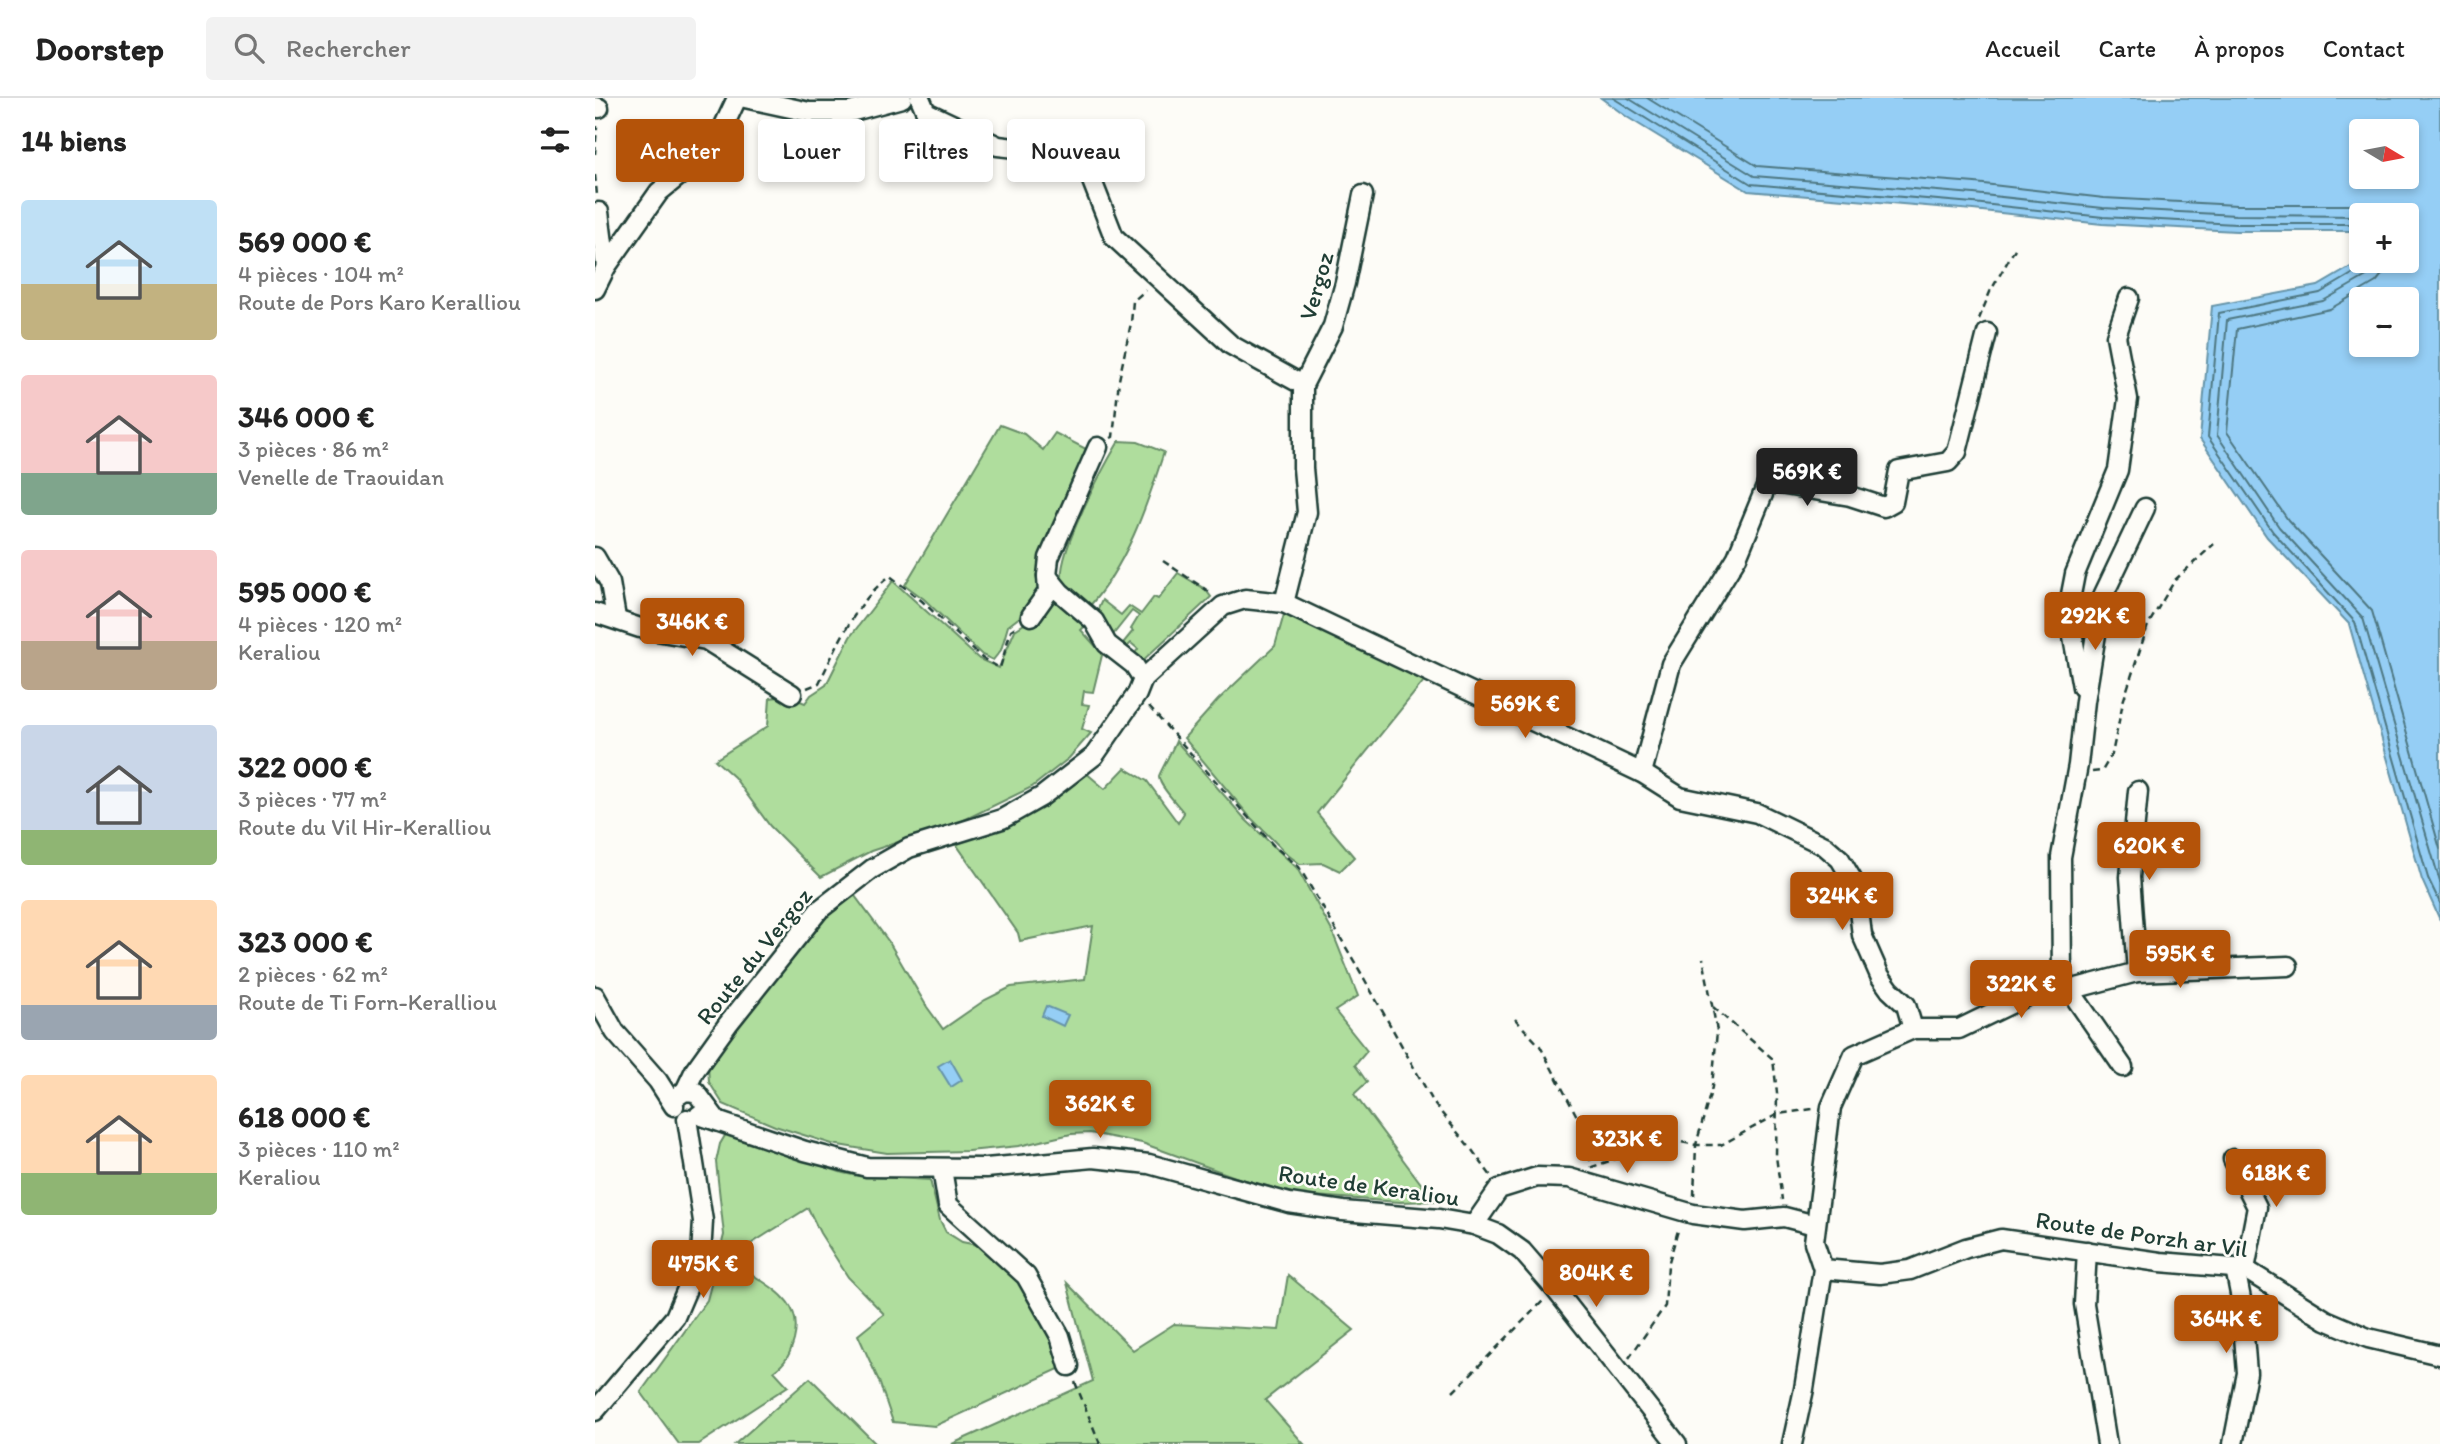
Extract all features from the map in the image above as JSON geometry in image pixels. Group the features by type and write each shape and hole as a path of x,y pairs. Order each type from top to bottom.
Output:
{"street":[{"path":"595,289 606,267 659,192 715,147 737,98"},
{"path":"745,98 809,111 850,112 902,98"},
{"path":"920,98 926,112 998,146 1075,155 1085,163 1114,237 1231,345 1303,385 1303,468 1307,512 1284,603"},
{"name":"Vergoz","path":"1303,385 1333,326 1363,195"},
{"path":"599,212 606,267"},
{"path":"2085,701 2068,610 2075,574 2118,470 2128,399 2116,336 2129,298"},
{"path":"1642,773 1671,664 1737,556 1767,482 1850,496 1884,507 1893,502 1899,471 1948,462 1957,453 1987,333"},
{"path":"1031,616 1048,592 1049,558 1098,447"},
{"path":"2123,1067 2066,984 2061,857 2078,765 2085,701 2102,598 2145,508"},
{"path":"595,557 610,583 616,618"},
{"path":"1047,576 1060,592 1094,621 1107,645 1134,666 1140,686"},
{"path":"1223,606 1245,599 1284,603 1642,773 1680,797 1757,813 1825,846 1840,859 1856,886 1862,935 1880,975 1890,990 1906,1005 1913,1029"},
{"name":"Route du Vergoz","path":"595,1411 675,1317 701,1256 703,1221 693,1150 695,1070 728,1024 819,910 872,869 909,848 1002,819 1041,797 1094,756 1140,686 1223,606"},
{"path":"595,613 640,628 706,640 792,694"},
{"path":"2137,972 2130,877 2138,790"},
{"path":"1792,1444 1804,1389 1823,1269 1814,1242 1831,1107 1854,1055 1913,1029 1959,1029 2066,984 2137,972 2288,966"},
{"name":"Route de Keraliou","path":"595,996 615,1032 659,1081 693,1105 805,1150 867,1167 986,1168 1093,1158 1149,1164 1289,1203 1343,1211 1439,1219 1474,1225 1498,1234 1521,1251 1555,1289 1677,1444"},
{"path":"693,1105 703,1124 693,1150"},
{"path":"2233,1159 2257,1207 2240,1268 2247,1373 2233,1444"},
{"path":"942,1169 948,1205 1026,1276 1060,1336 1069,1366"},
{"path":"1474,1225 1499,1189 1537,1177 1569,1178 1693,1214 1745,1221 1784,1217 1815,1225"},
{"name":"Route de Porzh ar Vil","path":"1823,1269 1880,1274 1910,1270 1966,1248 2001,1239 2160,1262 2240,1268 2326,1320 2368,1338 2440,1355"},
{"path":"2087,1251 2084,1304 2108,1444"}],"path":[{"path":"595,155 597,108"},
{"path":"595,174 599,212"},
{"path":"1098,447 1113,437 1119,380 1133,301 1160,279"},
{"path":"2078,765 2090,772 2102,771 2112,754 2123,702 2148,625 2175,580 2214,544"},
{"path":"1163,561 1206,588 1223,606"},
{"path":"792,694 819,683 843,634 863,605 890,576 922,601 982,658 1000,668 1011,630 1031,616"},
{"path":"1140,686 1274,846 1299,867 1434,1105 1472,1150 1499,1189"},
{"path":"1619,1373 1665,1306 1668,1265 1681,1221 1693,1214 1696,1145 1712,1087 1717,1031 1703,958"},
{"path":"1711,1006 1773,1059 1778,1114 1776,1156 1784,1217"},
{"path":"1515,1019 1540,1046 1581,1124 1592,1167 1670,1140 1696,1145 1721,1144 1778,1114 1831,1107"},
{"path":"1453,1392 1555,1289"},
{"path":"1069,1366 1100,1444"}],"green space":[{"path":"1000,425 1024,434 1043,450 1055,433 1088,450 1033,607 1008,626 1001,650 993,660 982,655 924,599 905,585"},
{"path":"1119,441 1138,442 1164,452 1134,535 1113,574 1087,609 1062,583 1062,570 1082,511"},
{"path":"1178,573 1205,589 1211,597 1138,665 1131,659 1138,649 1131,643 1122,652 1119,648 1133,631 1131,629 1139,616 1132,611 1112,636 1094,618 1102,600 1121,615 1129,606 1141,614 1154,597 1158,599"},
{"path":"893,581 979,659 999,668 1015,630 1035,617 1055,593 1087,624 1081,630 1099,650 1104,647 1093,692 1084,691 1082,704 1089,705 1082,729 1091,733 1069,758 1032,787 962,821 871,851 821,877 770,826 734,777 715,760 768,726 770,698 788,696 805,703 811,695 826,685 850,637"},
{"path":"1285,611 1428,676 1317,813 1354,857 1340,871 1323,863 1300,864 1288,855 1249,816 1184,738 1218,700 1275,646"},
{"path":"1176,741 1246,820 1297,868 1332,931 1358,996 1335,1011 1367,1051 1355,1065 1367,1082 1354,1094 1434,1201 1400,1202 1299,1195 1238,1178 1142,1143 1090,1133 1071,1134 1019,1146 968,1151 887,1153 832,1144 775,1126 723,1104 709,1082 708,1065 849,888 889,942 943,1029 985,1000 1011,987 1085,979 1093,926 1020,941 1018,933 954,841 1085,772 1105,789 1125,768 1147,781 1178,823 1184,813 1165,790 1159,776"},
{"path":"726,1134 843,1173 930,1180 940,1220 946,1232 962,1242 987,1247 1023,1283 1061,1368 935,1426 893,1422 879,1381 858,1335 884,1314 848,1277 820,1233 808,1208 730,1257 776,1291 793,1311 796,1324 794,1340 785,1361 774,1371 788,1386 699,1444 679,1444 641,1392 707,1300 724,1235 716,1162 720,1144"},
{"path":"1288,1275 1354,1330 1265,1400 1304,1444 952,1444 1093,1381 1067,1283 1133,1350 1174,1324 1279,1330"},
{"path":"810,1378 876,1444 735,1444"}],"water":[{"path":"1601,98 2440,98 2440,920 2422,880 2349,624 2267,537 2200,439 2212,306 2318,286 2349,268 2349,273 2419,273 2419,203 2349,203 2349,231 2236,231 2102,224 1748,191 1627,117"},
{"path":"1046,1006 1068,1015 1063,1026 1042,1016"},
{"path":"950,1059 962,1080 951,1087 938,1066"}]}
